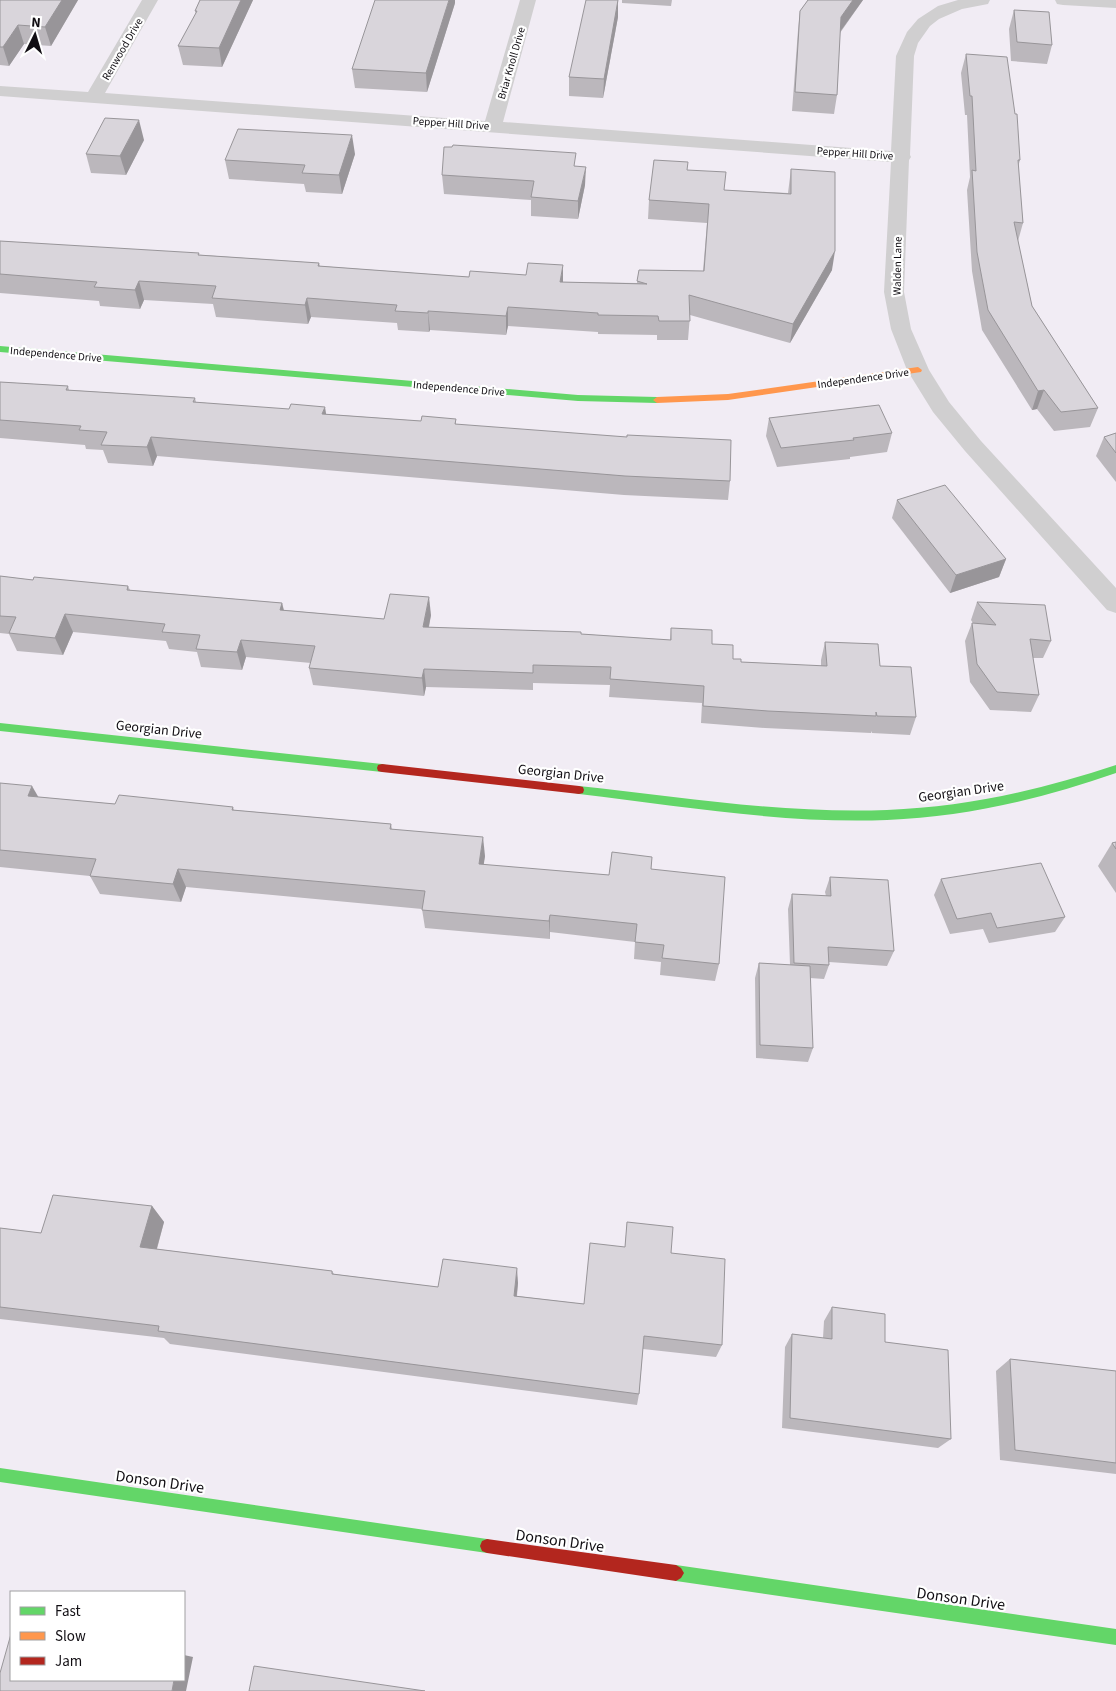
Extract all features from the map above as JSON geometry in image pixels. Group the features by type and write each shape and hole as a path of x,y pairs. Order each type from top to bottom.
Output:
{"street":[{"name":"Renwood Drive","path":"93,98 150,0"},
{"name":"Briar Knoll Drive","path":"493,126 528,0"},
{"path":"1063,0 1116,4"},
{"name":"Walden Lane","path":"973,1 943,9 930,16 917,29 907,45 894,292 901,329 918,370 941,408 1116,604"},
{"name":"Pepper Hill Drive","path":"0,91 902,157"},
{"name":"Independence Drive","path":"0,349 578,398 654,400 728,397 918,370"},
{"name":"Georgian Drive","path":"0,727 796,813 887,815 965,809 1038,795 1116,769"},
{"name":"Donson Drive","path":"0,1475 1116,1637"}],"building":[{"path":"0,0 62,0 45,27 18,25 3,47 0,47"},
{"path":"200,0 241,0 219,48 178,46 197,11 195,11"},
{"path":"375,0 449,0 426,73 352,69"},
{"path":"586,0 618,0 604,79 569,77"},
{"path":"808,0 853,0 841,17 837,95 795,92 800,11"},
{"path":"1014,10 1049,12 1052,45 1017,42"},
{"path":"966,54 1007,57 1015,114 1017,114 1020,160 1018,160 1023,223 1014,222 1032,306 1098,408 1061,412 1044,390 1038,391 988,310 977,252 972,170 976,171 972,96 970,96"},
{"path":"105,118 139,120 120,156 86,154"},
{"path":"238,129 352,135 339,175 302,173 305,165 225,160"},
{"path":"453,145 576,153 574,166 586,167 578,201 531,197 534,181 442,175 444,147 452,147"},
{"path":"654,160 688,162 687,170 726,172 724,190 791,194 791,169 835,172 835,251 793,324 689,295 690,321 659,321 658,316 598,315 598,313 508,307 506,316 395,311 397,305 307,298 305,305 212,298 216,286 139,281 135,290 94,287 97,282 0,274 0,241 199,253 198,255 319,263 318,266 469,277 470,271 526,275 528,263 563,265 560,282 647,284 637,281 639,270 704,271 709,204 649,200"},
{"path":"0,382 68,386 66,390 195,398 193,402 289,409 291,404 325,407 322,414 421,421 422,416 456,419 455,424 627,437 627,435 731,440 730,481 625,476 151,437 147,447 101,445 107,432 79,430 81,426 0,420"},
{"path":"879,405 892,433 853,438 854,440 781,448 769,418"},
{"path":"1116,433 1116,453 1104,437"},
{"path":"945,485 1006,559 956,575 897,500"},
{"path":"0,576 33,580 34,577 128,586 127,590 282,603 280,610 384,619 390,594 429,597 423,627 581,632 581,634 671,640 671,628 712,630 712,644 733,645 733,659 741,659 741,662 827,666 825,642 878,644 880,666 911,667 916,717 877,716 876,712 876,716 703,706 704,686 610,679 611,667 533,665 533,673 424,669 422,678 309,668 315,646 241,640 237,652 196,649 200,635 162,632 165,624 65,614 55,638 9,633 16,617 0,616"},
{"path":"977,602 1045,605 1051,641 1030,639 1039,695 997,692 977,664 972,623 996,625"},
{"path":"0,783 32,786 28,796 115,804 119,795 233,807 232,810 391,824 390,829 483,837 479,864 609,875 612,852 652,857 651,869 725,877 719,964 662,958 664,945 635,942 637,924 550,915 549,921 422,910 425,891 178,869 173,884 90,876 96,859 0,850"},
{"path":"1041,863 1065,917 997,928 991,913 957,919 941,879"},
{"path":"830,877 888,880 894,951 828,947 829,965 794,963 792,894 831,896"},
{"path":"759,963 810,966 813,1048 760,1045"},
{"path":"53,1195 152,1206 140,1247 332,1271 332,1274 438,1287 443,1259 517,1268 514,1296 584,1304 590,1243 625,1247 627,1222 673,1227 671,1253 725,1259 722,1345 644,1336 639,1394 158,1331 159,1326 0,1307 0,1228 41,1233"},
{"path":"832,1307 885,1314 885,1342 948,1350 951,1439 790,1418 792,1334 832,1339"},
{"path":"1010,1359 1116,1371 1116,1463 1015,1450"},
{"path":"10,1638 10,1681 174,1681 172,1691 0,1691 0,1673"},
{"path":"254,1666 425,1691 249,1691"}],"traffic: fast":[{"path":"0,349 578,398 657,400"},
{"path":"0,727 382,768"},
{"path":"579,790 733,808 811,814 887,815 946,810 1003,801 1032,795 1116,769"},
{"path":"0,1475 487,1546"},
{"path":"676,1573 1116,1637"}],"traffic: slow":[{"path":"657,400 728,397 918,370"}],"traffic: jam":[{"path":"382,768 579,790"},
{"path":"487,1546 676,1573"}]}
